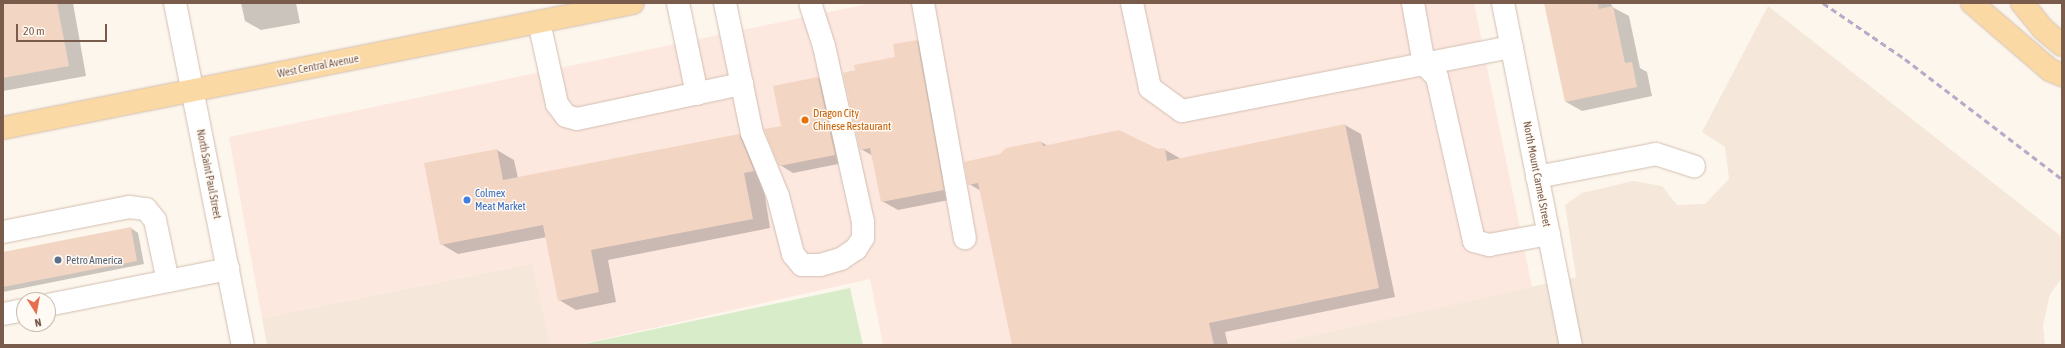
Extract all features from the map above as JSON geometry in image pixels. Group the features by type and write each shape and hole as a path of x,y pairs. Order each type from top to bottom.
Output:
{"main road":[{"name":"West Central Avenue","path":"3,128 629,3"},
{"path":"1972,3 2050,70 2062,75"},
{"path":"2022,3 2043,29 2062,45"}],"street":[{"name":"North Saint Paul Street","path":"175,3 243,345"},
{"path":"678,3 697,94"},
{"path":"724,3 752,133 778,196 793,254 802,265 820,265 841,259 856,249 863,238 863,222 824,46 810,3"},
{"path":"923,3 965,238"},
{"path":"1132,3 1150,88 1182,111 1512,47"},
{"path":"1412,3 1424,64 1437,77 1474,240 1490,245 1549,234"},
{"name":"North Mount Carmel Street","path":"1503,3 1571,345"},
{"path":"539,22 557,104 566,116 577,119 742,84"},
{"path":"1537,177 1656,154 1694,166"},
{"path":"3,232 129,207 146,209 154,220 168,281"},
{"path":"56,303 228,269"},
{"path":"3,314 16,312"}],"shaded area":[{"path":"872,3 1474,3 1532,287 1269,345 883,345 870,279 577,345 550,345 532,263 262,318 229,137"},
{"path":"1768,6 2062,237 2062,278 2050,294 2043,326 2045,345 1269,345 1576,277 1565,205 1582,193 1633,181 1662,186 1677,205 1705,204 1729,179 1725,147 1702,132"},
{"path":"533,263 550,345 267,345 262,318"}],"green space":[{"path":"850,288 863,345 579,345"}],"building":[{"path":"3,3 57,3 69,66 3,78"},
{"path":"1544,3 1598,3 1599,9 1613,6 1625,63 1632,62 1637,87 1565,102"},
{"path":"917,40 944,190 881,202 870,148 860,150 843,73 855,70 854,65 895,57 893,44"},
{"path":"818,77 835,155 779,166 764,129 781,126 773,86"},
{"path":"1345,124 1379,288 1209,323 1214,345 1012,345 978,183 968,185 964,162 1000,154 1006,148 1041,141 1043,146 1119,130 1158,149 1165,148 1167,161"},
{"path":"739,134 754,171 744,173 753,219 591,250 599,292 558,301 543,225 440,245 424,163 497,149 503,180"},
{"path":"131,227 137,261 3,287 3,252"}],"railway":[{"path":"1823,3 1905,59 2062,179"}],"place":[{"name":"Dragon City Chinese Restaurant","path":"805,120"},
{"name":"Colmex Meat Market","path":"467,200"},
{"name":"Petro America","path":"58,260"}]}
